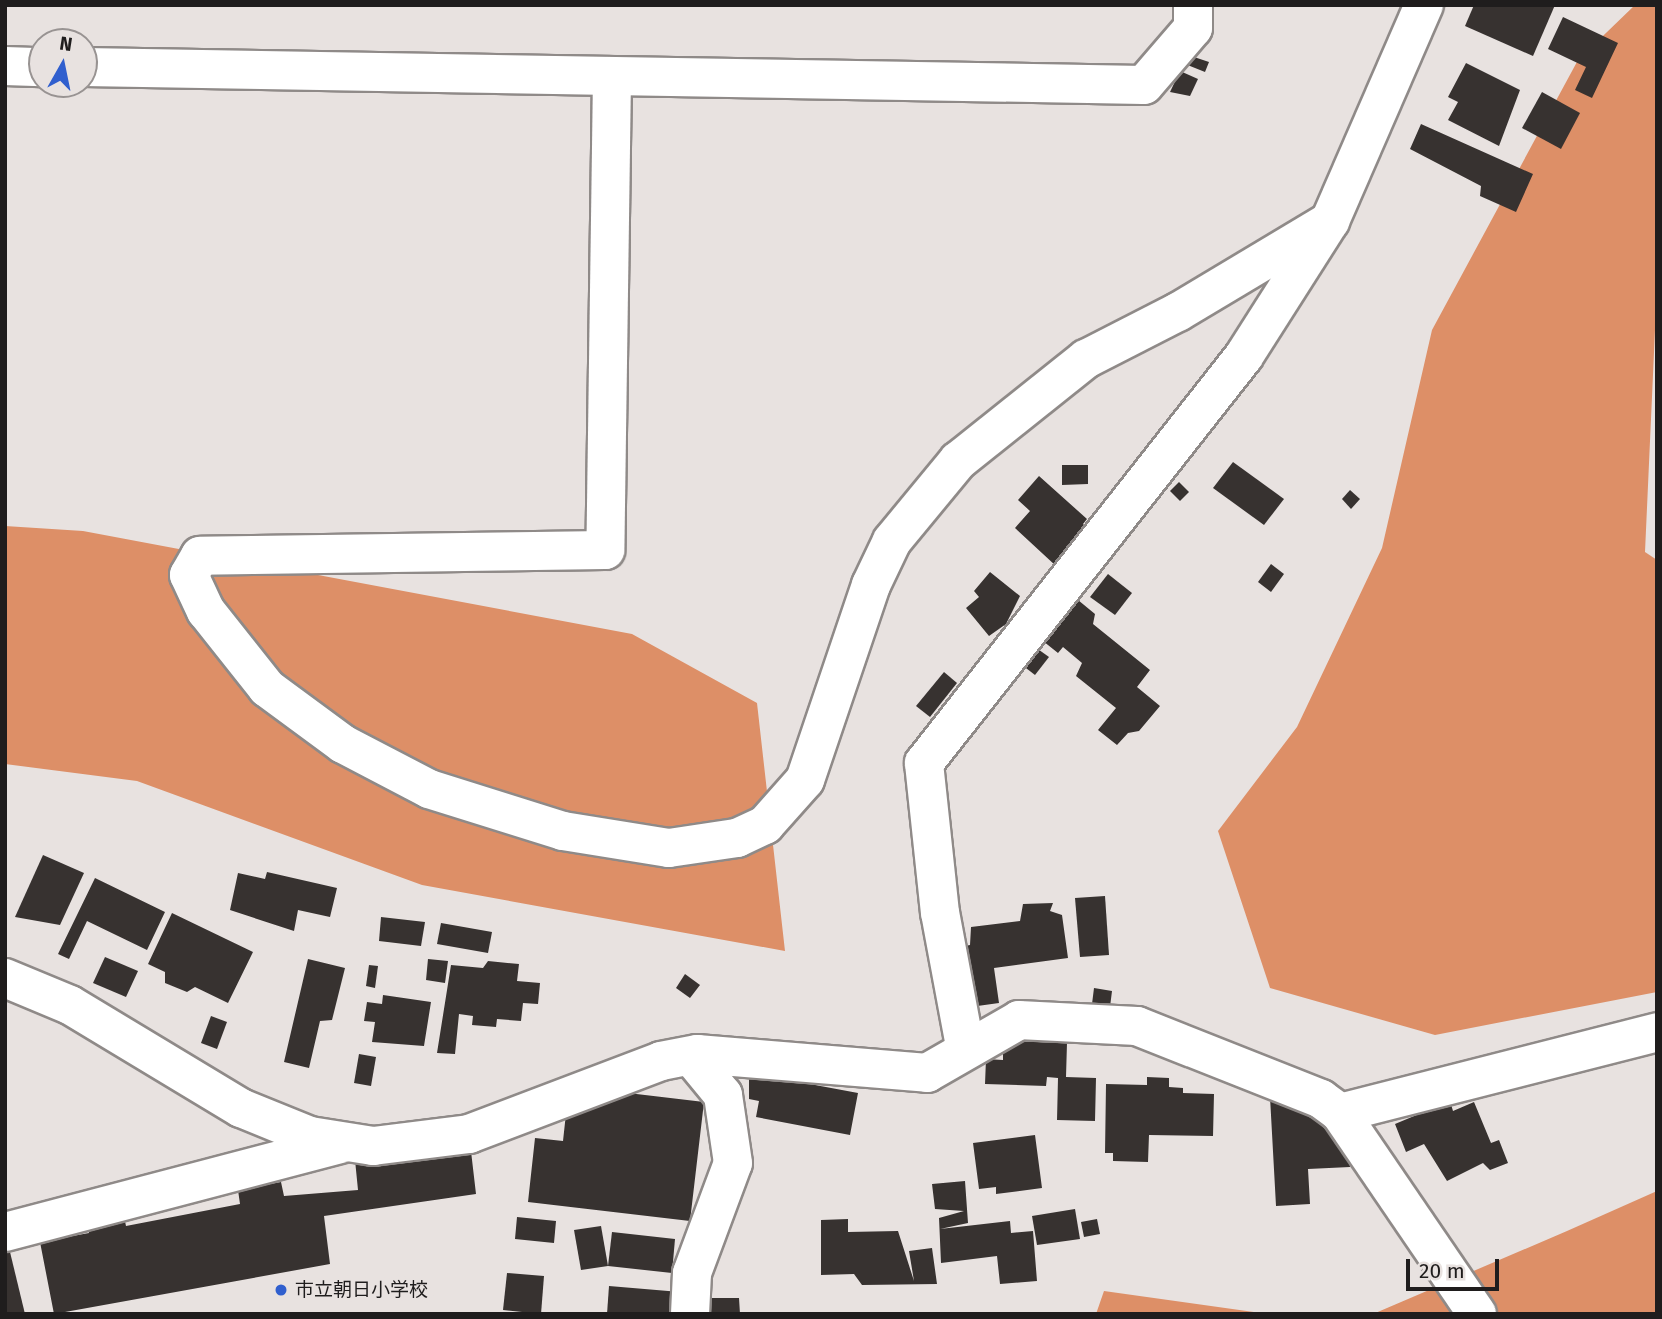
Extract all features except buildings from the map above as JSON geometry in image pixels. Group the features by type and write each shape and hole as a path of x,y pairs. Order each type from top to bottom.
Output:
{"street":[{"path":"98,67 1144,85 1193,28 1193,5"},
{"path":"965,1046 940,913 924,763 1244,356 1330,221 1424,5"},
{"path":"5,66 28,67"},
{"path":"612,76 605,550 200,556 189,575 206,611 267,688 343,744 429,789 563,831 668,848 737,838 765,825 805,780 871,584 892,541 958,461 1086,359 1178,312 1330,221"},
{"path":"5,978 70,1005 241,1108 310,1136 352,1140 373,1146 469,1134 661,1060 691,1056 759,1055 928,1073 965,1046 1019,1020 1137,1026 1321,1099 1340,1113 1478,1314"},
{"path":"1340,1113 1657,1032"},
{"path":"690,1314 692,1273 733,1163 723,1095 691,1056"},
{"path":"5,1231 352,1140"}],"shaded area":[{"path":"1635,5 1657,5 1657,286 1645,552 1657,560 1657,992 1435,1035 1270,988 1218,831 1297,727 1382,548 1432,330 1578,60"},
{"path":"5,526 83,531 632,634 757,703 785,951 422,885 137,781 5,764"},
{"path":"1657,1191 1657,1314 1373,1314 1567,1231"},
{"path":"1104,1291 1268,1314 1096,1314"}],"place":[{"name":"市立朝日小学校","path":"281,1290"}]}
